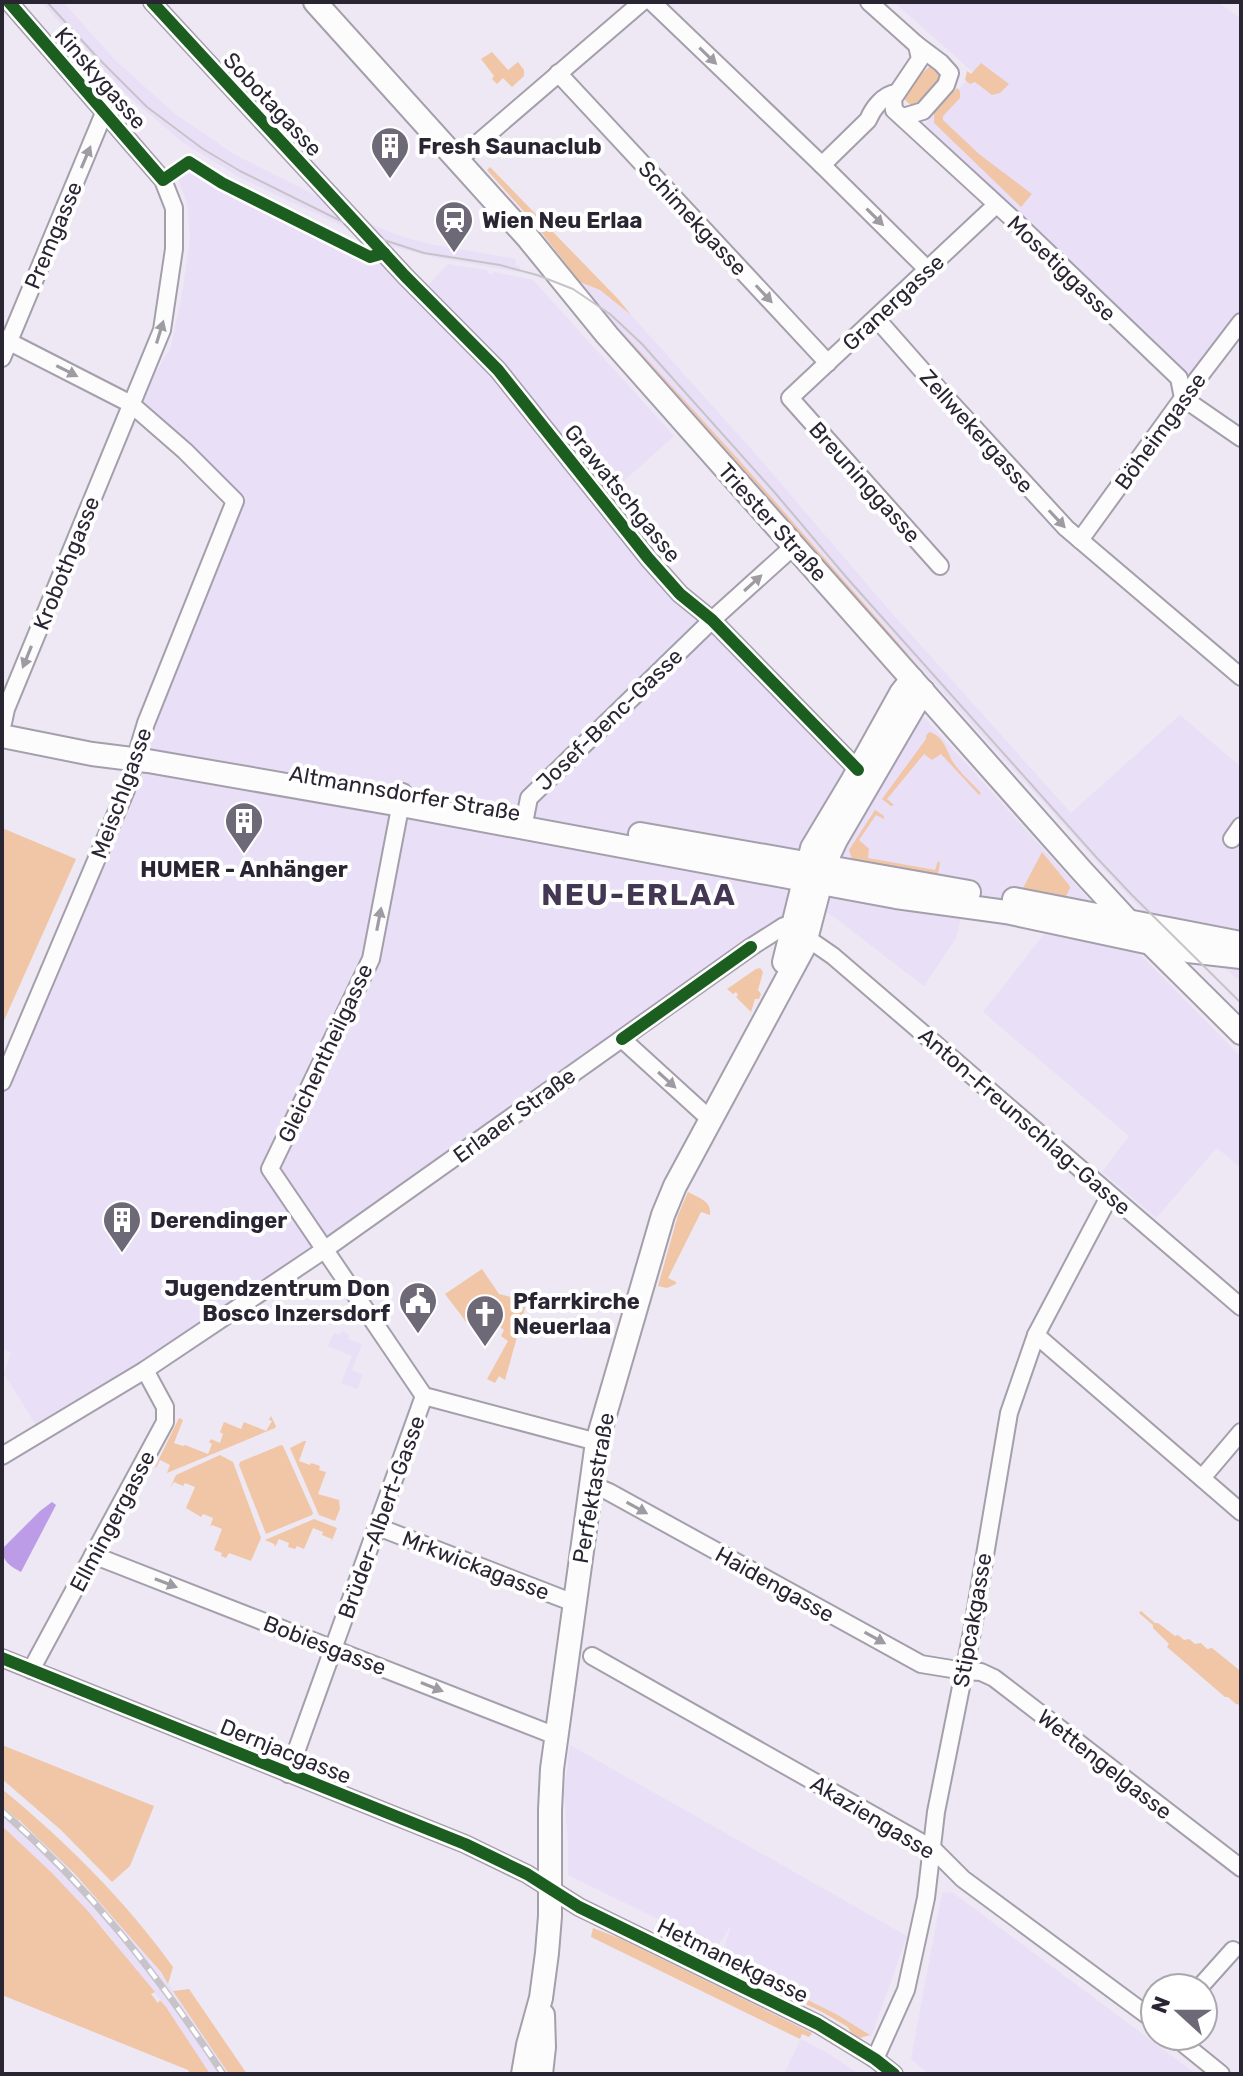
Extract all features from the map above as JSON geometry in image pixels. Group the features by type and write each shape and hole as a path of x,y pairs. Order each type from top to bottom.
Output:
{"main road":[{"name":"Triester Straße","path":"315,2 528,238 607,335 1082,871 1241,1033"},
{"path":"801,931 814,872 817,840 901,693 918,685"},
{"path":"814,872 836,840 918,685"},
{"name":"Altmannsdorfer Straße","path":"2,727 814,872 1063,908 1241,943"},
{"path":"1063,908 1075,899 1082,871"},
{"name":"Altmannsdorfer Straße","path":"814,872 915,900 1006,912 1188,951 1241,957"},
{"name":"Perfektastraße","path":"523,2074 541,1998 550,1921 550,1800 556,1736 597,1442 663,1215 675,1186 791,972 801,931"},
{"name":"Perfektastraße","path":"541,1998 544,2047 541,2074"}],"street":[{"name":"Kinskygasse","path":"9,2 163,180 174,208 174,249 162,330 131,404"},
{"name":"Sobotagasse","path":"152,2 365,232"},
{"path":"458,160 642,2"},
{"path":"652,2 928,270"},
{"path":"868,120 923,111 946,85 950,73 869,2"},
{"path":"899,114 892,103 918,64 920,55 917,45"},
{"name":"Schimekgasse","path":"558,73 828,363"},
{"path":"822,165 868,120 887,94 896,93"},
{"path":"923,111 924,128 931,144"},
{"name":"Premgasse","path":"2,358 6,340 104,113"},
{"name":"Mosetiggasse","path":"899,114 1179,378 1183,398"},
{"name":"Granergasse","path":"790,398 996,205"},
{"name":"Grawatschgasse","path":"365,232 498,370 680,594 712,620 858,770"},
{"name":"Zellwekergasse","path":"876,318 1066,528 1241,677"},
{"name":"Böheimgasse","path":"1080,540 1241,322"},
{"path":"6,340 131,404"},
{"name":"Breuninggasse","path":"790,398 940,566"},
{"path":"1183,398 1241,438"},
{"name":"Meischlgasse","path":"2,1082 126,790 137,753 235,501 185,451 131,404"},
{"name":"Krobothgasse","path":"2,727 6,709 131,404"},
{"name":"Josef-Benc-Gasse","path":"524,821 529,798 712,620 794,546"},
{"name":"Gleichentheilgasse","path":"324,1250 270,1169 371,959 402,799"},
{"name":"Erlaaer Straße","path":"2,1456 145,1370 324,1250 751,947 784,926 801,931"},
{"name":"Anton-Freunschlag-Gasse","path":"801,931 1241,1307"},
{"path":"622,1039 712,1121"},
{"name":"Stipcakgasse","path":"875,2059 906,1990 926,1898 936,1812 1009,1413 1036,1335 1110,1195"},
{"path":"324,1250 424,1396 597,1442"},
{"path":"1036,1335 1241,1512"},
{"name":"Ellmingergasse","path":"31,1670 165,1422 165,1407 145,1370"},
{"name":"Brüder-Albert-Gasse","path":"288,1774 424,1396"},
{"path":"1202,1478 1241,1432"},
{"name":"Haidengasse","path":"590,1484 921,1664 964,1671"},
{"name":"Mrkwickagasse","path":"378,1527 574,1603"},
{"name":"Bobiesgasse","path":"93,1555 556,1736"},
{"name":"Akaziengasse","path":"592,1656 933,1849 963,1879 1139,2009"},
{"name":"Dernjacgasse","path":"2,1658 465,1844 551,1889"},
{"name":"Wettengelgasse","path":"964,1671 981,1672 994,1678 1241,1868"},
{"name":"Hetmanekgasse","path":"551,1889 579,1907 818,2024 894,2074"},
{"path":"1213,1972 1233,1950"},
{"path":"1194,2052 1221,2074"}],"shaded area":[{"path":"41,2 63,2 115,60 175,114 235,155 331,203 359,234 239,177 182,142 125,93"},
{"path":"894,2 1218,2 1241,19 1241,323 1195,382 925,124 974,73"},
{"path":"492,52 508,70 518,62 524,70 524,76 512,87 503,78 497,84 492,79 494,76 481,59"},
{"path":"981,63 1009,84 1000,93 992,95 975,82 970,84 965,80 967,71 971,74"},
{"path":"930,66 938,68 942,77 919,104 908,103 903,96"},
{"path":"957,88 960,98 943,116 943,120 979,154 1032,194 1021,207 934,123 934,113"},
{"path":"188,165 221,185 357,251 388,250 428,285 448,264 533,280 674,436 605,498 712,620 858,770 905,696 1119,933 1241,1057 1241,1168 1217,1148 1156,1218 1102,1172 1129,1136 983,1012 1045,933 961,918 956,938 924,986 834,917 800,896 794,924 324,1250 41,1433 4,1374 11,1353 2,1348 2,1085 141,752 231,501 140,399 171,347 183,289 190,237 187,203 176,174"},
{"path":"490,167 631,315 600,290 580,282 535,224 487,170"},
{"path":"368,223 429,244 516,259 519,272 432,257 395,247 385,243"},
{"path":"580,282 600,290 631,315 1071,813 1180,715 1241,767 1241,983 1175,922 1149,917 1120,887 605,314"},
{"path":"614,323 738,459 923,671 871,614"},
{"path":"929,732 941,740 956,766 981,793 979,795 941,754 932,760 924,754 887,799 894,805 891,806 882,799"},
{"path":"875,810 884,819 876,815 859,840 869,849 868,858 935,870 938,861 938,874 852,859 849,850"},
{"path":"2,828 76,859 2,1025"},
{"path":"1042,852 1069,885 1065,898 1022,890"},
{"path":"760,968 763,972 758,990 761,994 759,999 755,999 751,1012 736,997 736,992 733,994 727,989"},
{"path":"688,1192 707,1203 710,1215 701,1212 668,1278 676,1284 667,1288 658,1286 678,1215"},
{"path":"482,1269 499,1294 527,1301 505,1380 499,1376 495,1383 487,1379 508,1341 501,1336 504,1330 482,1319 484,1315 479,1312 467,1323 445,1294"},
{"path":"342,1331 349,1334 348,1339 362,1344 352,1370 363,1375 357,1389 341,1383 352,1356 328,1346 334,1333 340,1335"},
{"path":"271,1416 275,1428 167,1473 170,1465 160,1460 155,1467 179,1418 183,1420 174,1443 208,1454 211,1439 220,1443 224,1422 241,1429 244,1422 266,1431 272,1421 269,1420"},
{"path":"304,1441 299,1461 320,1466 319,1470 326,1472 318,1494 339,1500 340,1509 335,1521 319,1515 290,1448"},
{"path":"281,1445 313,1513 266,1534 239,1465"},
{"path":"220,1455 233,1462 261,1538 251,1561 229,1553 226,1558 214,1550 222,1529 210,1527 213,1518 203,1514 201,1517 186,1508 195,1487 174,1482 170,1488 176,1475"},
{"path":"52,1502 56,1505 21,1572 8,1563 2,1549"},
{"path":"314,1519 337,1528 330,1545 332,1539 313,1528 304,1549 288,1547 289,1543 279,1539 275,1547 265,1540"},
{"path":"1141,1611 1175,1636 1189,1639 1195,1644 1201,1643 1207,1649 1212,1648 1238,1669 1241,1674 1241,1705 1225,1697 1167,1647 1169,1644 1139,1613"},
{"path":"2,1745 154,1806 130,1866 112,1882 61,1830 2,1779"},
{"path":"570,1745 907,1936 871,2037 776,1983 721,1958 732,1923 717,1948 568,1875 564,1793"},
{"path":"2,1789 49,1829 135,1918 173,1967 168,1984 161,1972 74,1873 21,1820 2,1806"},
{"path":"2,1806 21,1820 60,1859 133,1939 161,1973 229,2074 210,2074 166,2007 105,1930 51,1872 2,1826"},
{"path":"2,1826 87,1910 155,1992 151,1994 166,2007 210,2074 191,2074 188,2070 2,1995"},
{"path":"952,1892 1139,2031 1139,2052 1167,2052 1196,2074 929,2074 911,2059 942,1893"},
{"path":"593,1928 812,2033 809,2037 802,2034 800,2039 591,1937"},
{"path":"725,1959 836,2014 870,2035 860,2038 852,2035 848,2027 822,2012 723,1964"},
{"path":"189,1989 247,2074 229,2074 173,1991"},
{"path":"801,2039 829,2054 859,2074 784,2074"}],"tram line":[{"path":"47,2 147,107 203,149 240,171 384,240 424,253 500,265 537,275 573,289 610,314 642,344 1097,858 1241,1003"}],"railway":[{"path":"2,1811 66,1872 122,1935 223,2074"}],"cycle path":[{"path":"9,2 163,180 189,162 222,183 370,257 384,253"},
{"path":"152,2 405,276 498,370 680,594 712,620 858,770"},
{"path":"622,1039 751,947"},
{"path":"2,1658 465,1844 527,1874 579,1907 818,2024 894,2074"}],"place":[{"name":"Fresh Saunaclub","path":"390,180"},
{"name":"Wien Neu Erlaa","path":"454,254"},
{"name":"HUMER - Anhänger","path":"244,855"},
{"name":"Derendinger","path":"122,1254"},
{"name":"Jugendzentrum Don Bosco Inzersdorf","path":"418,1335"},
{"name":"Pfarrkirche Neuerlaa","path":"485,1348"}],"district":[{"name":"NEU-ERLAA","path":"639,895"}]}
